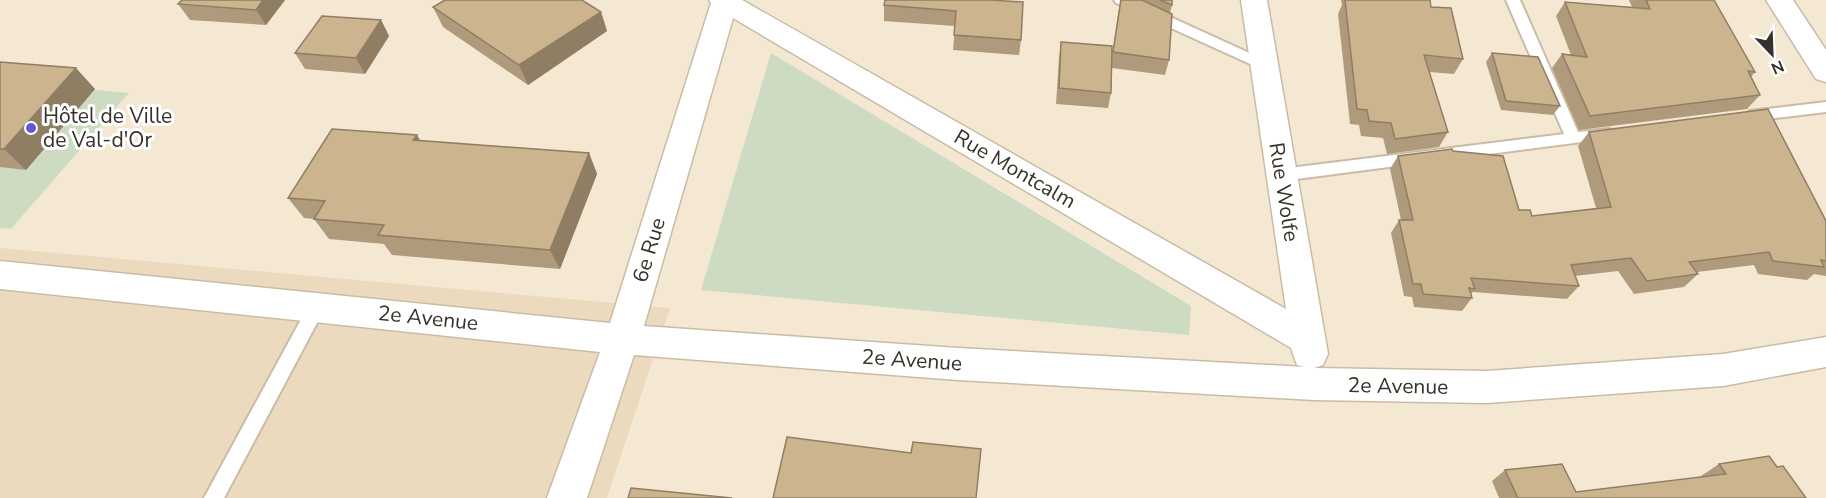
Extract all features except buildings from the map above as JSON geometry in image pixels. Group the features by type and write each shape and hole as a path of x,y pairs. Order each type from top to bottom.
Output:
{"street":[{"name":"Rue Montcalm","path":"724,0 1307,339"},
{"name":"6e Rue","path":"567,498 622,339 724,0"},
{"name":"Rue Wolfe","path":"1254,0 1314,384"},
{"path":"1779,0 1823,63"},
{"name":"2e Avenue","path":"0,274 622,339 946,363 1314,384 1487,387 1723,370 1826,352"}],"lane":[{"path":"1121,0 1264,65"},
{"path":"1514,0 1573,138"},
{"path":"1734,118 1826,107"},
{"path":"1281,175 1619,132"},
{"path":"214,498 317,306"}],"shaded area":[{"path":"0,248 670,308 607,498 0,498"}],"green space":[{"path":"771,53 1191,306 1189,335 701,290"},
{"path":"0,81 129,93 11,229 0,228"}],"place":[{"name":"Hôtel de Ville de Val-d'Or","path":"31,128"}]}
